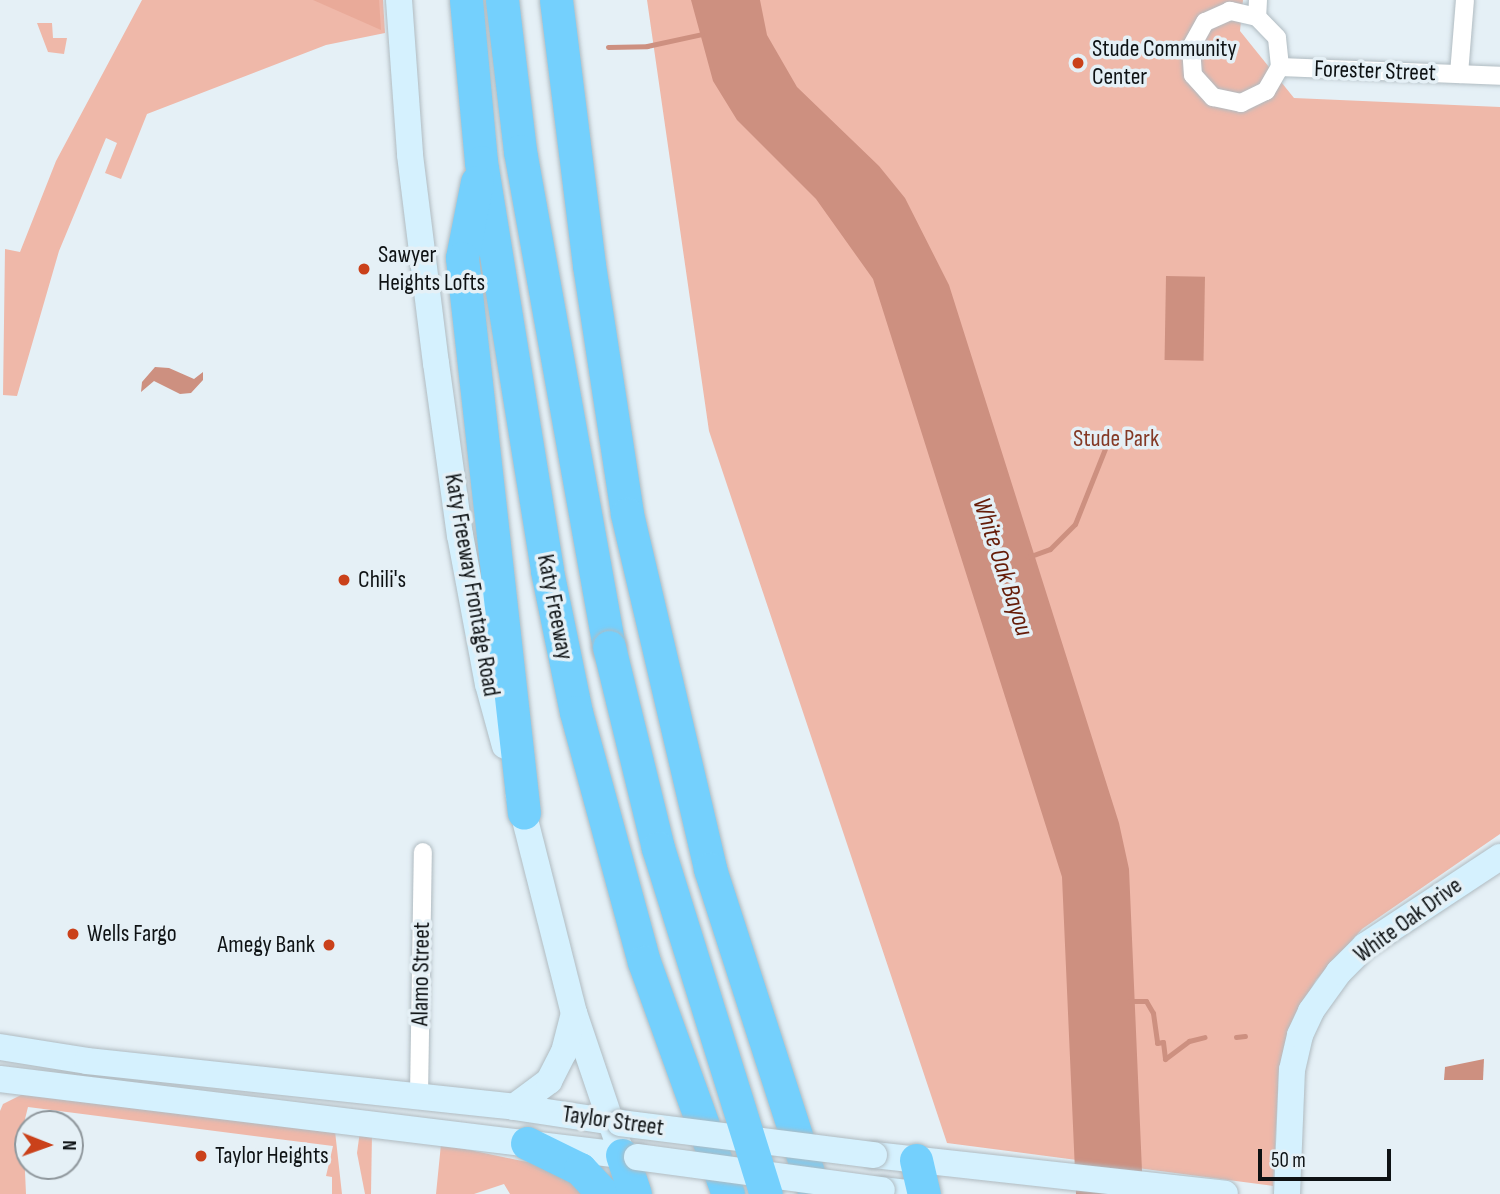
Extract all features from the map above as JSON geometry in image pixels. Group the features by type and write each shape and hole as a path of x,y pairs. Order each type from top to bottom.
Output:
{"highway":[{"name":"Katy Freeway","path":"466,0 481,158 547,571 576,712 645,962 728,1194"},
{"path":"502,0 526,150 547,313 608,647 658,848 766,1194"},
{"path":"517,0 526,150"},
{"path":"556,0 573,146 627,514 710,869 815,1194"},
{"path":"481,158 462,258 524,813"},
{"path":"623,1139 635,1194"},
{"path":"527,1143 580,1169 603,1194"},
{"path":"924,1194 929,1162"}],"main road":[{"name":"Katy Freeway Frontage Road","path":"399,0 411,155 460,535 488,684 524,813 574,1013 623,1139"},
{"name":"White Oak Drive","path":"1287,1194 1292,1070 1300,1035 1311,1011 1339,972 1365,946 1500,858"},
{"path":"514,1107 549,1081 564,1052 574,1013"},
{"name":"Taylor Street","path":"0,1047 87,1061 514,1107 623,1139 913,1194"},
{"path":"218,1106 219,1074"},
{"name":"Taylor Street","path":"0,1079 527,1143 623,1139 874,1155 1225,1194"}],"street":[{"path":"1459,74 1465,0"},
{"path":"1258,8 1230,11 1205,23 1191,47 1194,75 1213,97 1241,103 1266,91 1280,67"},
{"name":"Forester Street","path":"1258,8 1277,38 1280,67 1500,75"},
{"name":"Alamo Street","path":"419,1096 423,852"}],"green space":[{"path":"142,0 383,0 385,33 326,45 147,114 121,179 105,173 117,143 106,138 59,251 17,396 3,395 5,249 20,252 56,161"},
{"name":"Stude Park","path":"647,0 1243,0 1240,31 1294,98 1500,107 1500,834 1362,929 1316,980 1295,1018 1279,1069 1273,1186 947,1143 709,431"},
{"path":"37,23 52,23 53,38 67,38 64,54 48,52"},
{"path":"27,1092 335,1131 342,1194 332,1194 332,1177 326,1176 333,1146 84,1114 84,1110 28,1107 27,1110 14,1110 14,1180 25,1180 26,1194 0,1194 0,1111 3,1104"},
{"path":"360,1131 372,1133 371,1194 365,1194 357,1153"},
{"path":"441,1144 551,1167 589,1194 510,1194 504,1184 474,1194 436,1194"}],"shaded area":[{"path":"313,0 379,0 381,30"}],"water":[{"name":"White Oak Bayou","path":"691,0 760,0 767,35 797,87 879,166 905,198 949,285 1119,823 1129,869 1143,1194 1076,1194 1062,877 873,279 816,199 737,120 713,81"},
{"path":"1166,276 1205,277 1204,361 1165,360"},
{"path":"155,367 169,368 194,379 203,372 203,380 191,393 180,394 154,381 141,392 142,382"},
{"path":"1484,1059 1483,1080 1444,1080 1445,1067"}],"waterway":[{"path":"608,47 647,46 702,34"},
{"name":"White Oak Bayou","path":"1028,557 1050,549 1075,524 1106,446"},
{"path":"1129,1001 1146,1001 1153,1013 1157,1043 1163,1042 1165,1059 1189,1041 1205,1037"},
{"path":"1236,1037 1245,1036"}],"place":[{"name":"Stude Community Center","path":"1078,63"},
{"name":"Sawyer Heights Lofts","path":"364,269"},
{"name":"Chili's","path":"344,580"},
{"name":"Wells Fargo","path":"73,934"},
{"name":"Amegy Bank","path":"329,945"},
{"name":"Taylor Heights","path":"201,1156"}]}
